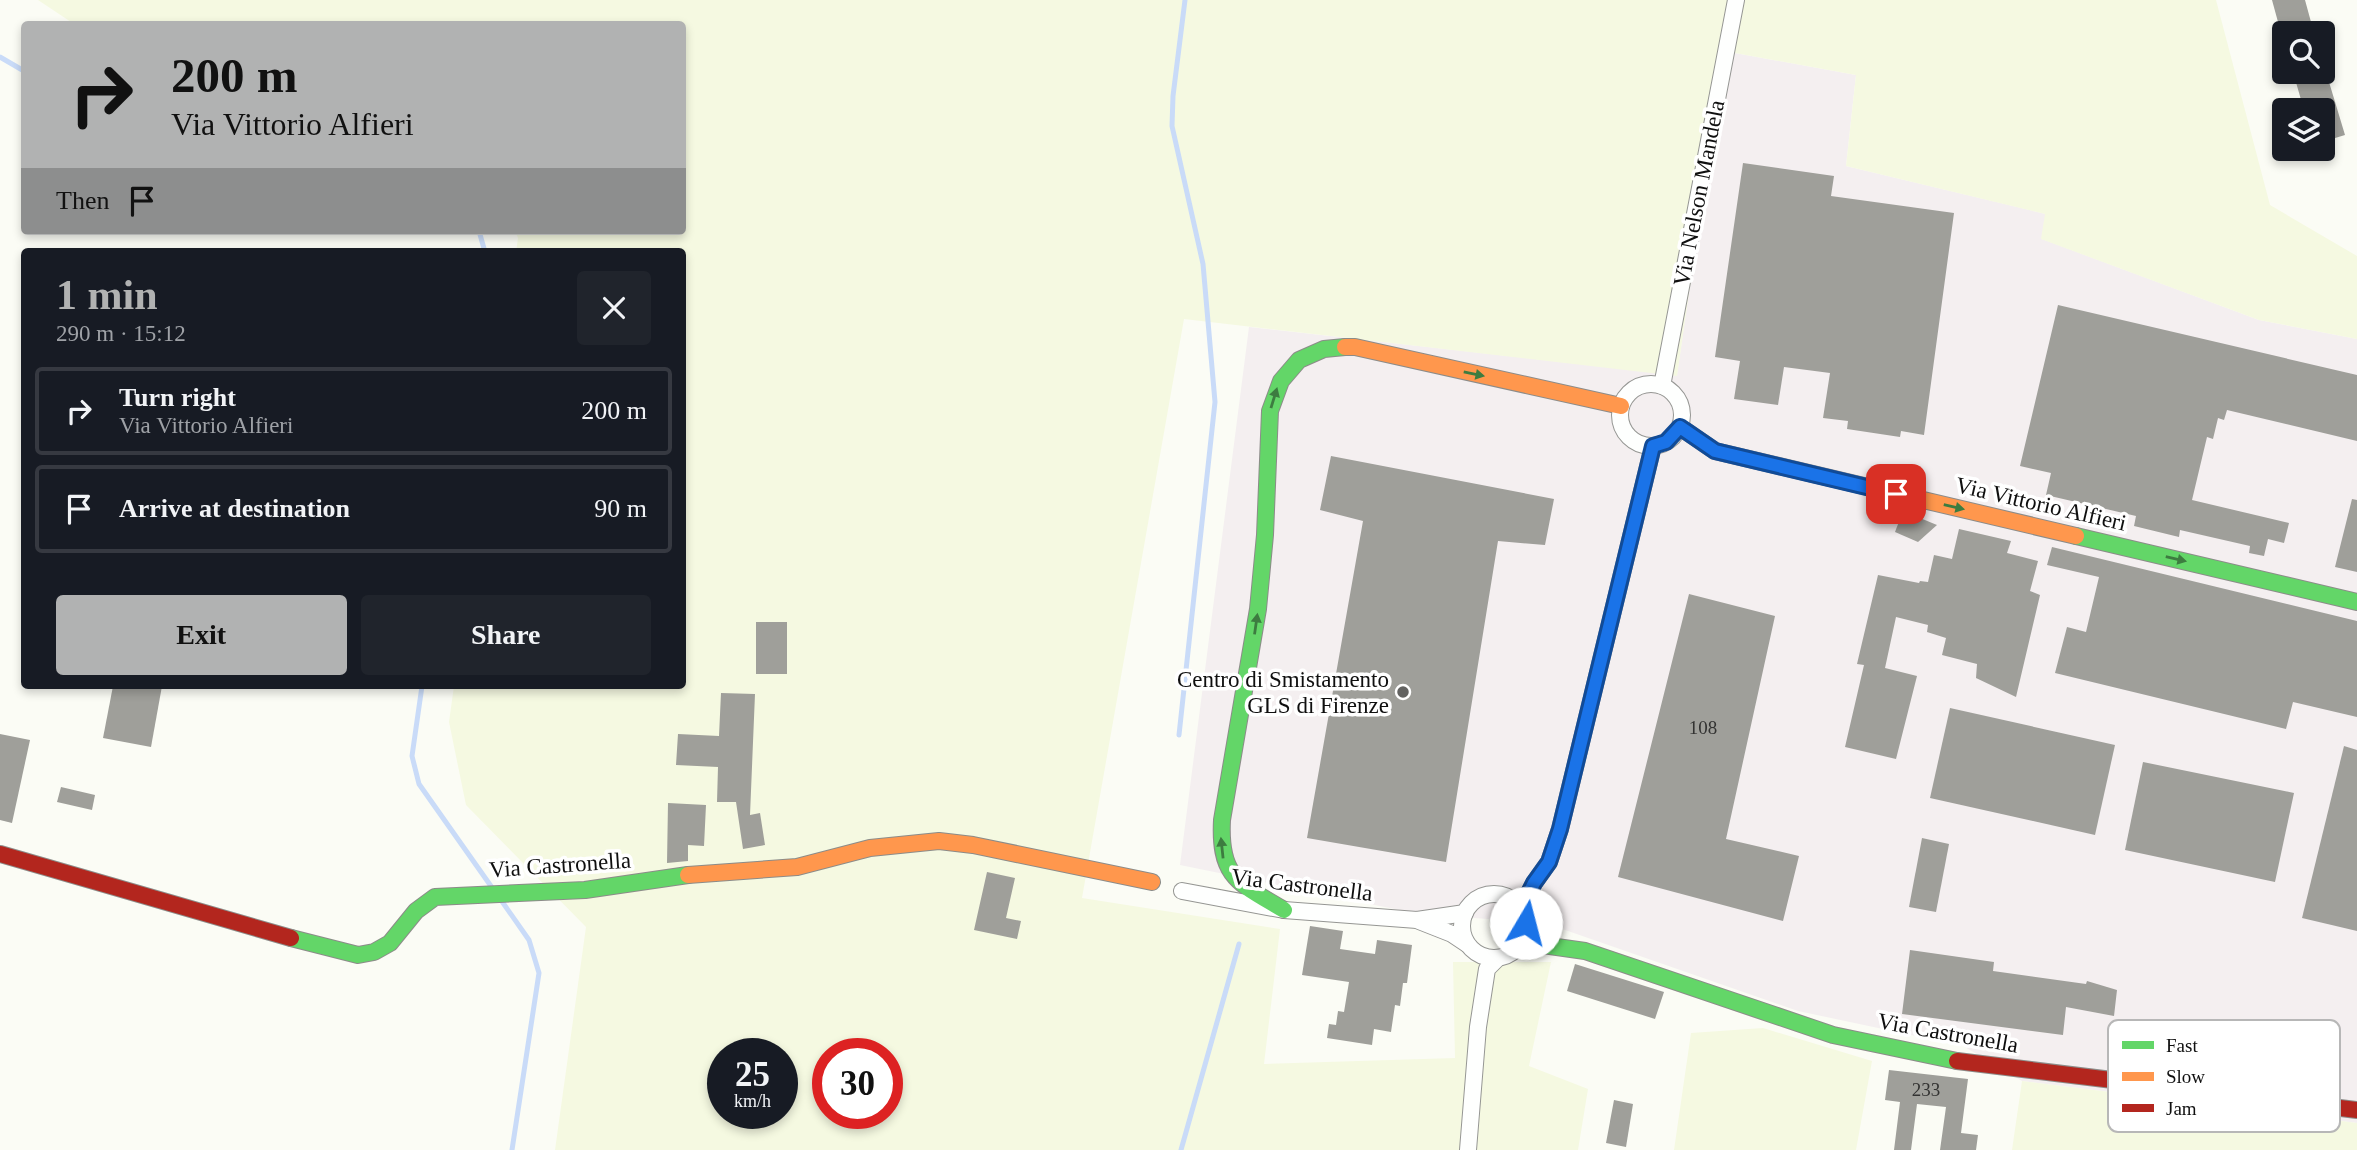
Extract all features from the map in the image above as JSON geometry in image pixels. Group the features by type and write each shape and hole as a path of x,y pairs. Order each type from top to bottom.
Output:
{"street":[{"name":"Via Nelson Mandela","path":"1662,386 1736,0"},
{"path":"1284,910 1236,880 1224,865 1220,845 1258,607 1270,411 1273,397 1285,373 1296,361 1308,354 1332,347 1355,347 1621,406"},
{"path":"1652,384 1662,386 1677,398 1681,407 1680,427 1666,442 1653,446 1636,442 1627,436 1622,426 1621,406 1633,390 1652,384"},
{"name":"Via Vittorio Alfieri","path":"1680,427 1715,451 2357,602"},
{"path":"1468,1150 1478,1027 1487,970 1499,958 1513,952 1521,942 1524,916 1534,883 1549,862 1560,829 1653,446"},
{"name":"Via Castronella","path":"0,854 310,944 358,955 374,952 390,943 416,911 435,897 584,890 669,877 797,867 870,848 939,841 973,845 1152,882"},
{"path":"1502,895 1534,883"},
{"name":"Via Castronella","path":"1182,891 1284,910 1417,920 1465,913 1480,897 1502,895"},
{"path":"1502,895 1509,898 1544,944"},
{"path":"1465,913 1462,924 1473,949 1484,988"},
{"name":"Via Castronella","path":"1417,920 1452,934 1489,958 1499,958"},
{"name":"Via Castronella","path":"1521,942 1585,951 1833,1035 1939,1059 2108,1080"}],"shaded area":[{"path":"1724,51 1856,75 1846,166 2046,214 2042,239 2259,320 2357,339 2357,1123 2340,1121 2340,1020 2108,1020 2108,1092 2022,1081 1963,1046 1798,1011 1545,923 1419,914 1180,865 1249,327 1677,375"}],"green space":[{"path":"38,0 2216,0 2270,205 2357,256 2357,339 2259,320 2041,239 2045,214 1846,166 1856,75 1724,51 1677,376 1184,319 1082,898 1280,929 1264,1064 1455,1058 1453,962 1551,962 1529,1066 1588,1089 1578,1150 555,1150 586,927 466,805 449,722 454,689 686,689 686,248 517,248 517,235 686,235 686,21 70,21"},
{"path":"1763,1028 1872,1061 1856,1150 1674,1150 1691,1033"},
{"path":"2022,1081 2108,1092 2108,1132 2340,1132 2340,1121 2357,1123 2357,1150 2012,1150"}],"building":[{"path":"2272,0 2305,0 2311,21 2278,21"},
{"path":"2296,84 2330,84 2334,98 2301,98"},
{"path":"2335,102 2345,135 2335,138"},
{"path":"1743,163 1834,176 1831,196 1954,213 1924,435 1901,431 1900,437 1847,429 1848,421 1823,418 1830,373 1784,367 1778,405 1734,399 1740,361 1715,357"},
{"path":"2058,305 2357,375 2357,441 2227,410 2224,420 2218,418 2213,439 2207,437 2192,500 2289,523 2284,543 2268,539 2264,556 2249,553 2250,546 2180,530 2179,537 2134,526 2136,516 2046,495 2051,473 2020,466"},
{"name":"Centro di Smistamento GLS di Firenze","path":"1331,456 1554,499 1545,545 1498,541 1446,862 1307,838 1363,521 1320,510"},
{"path":"2352,499 2357,500 2357,572 2335,567"},
{"path":"1903,511 1937,525 1918,542 1895,532"},
{"path":"1959,529 2011,541 2007,553 2038,561 2030,591 2040,595 2016,697 1976,678 1977,664 1942,655 1946,638 1927,632 1928,625 1896,617 1885,668 1917,676 1896,759 1845,747 1864,665 1857,664 1878,575 1919,583 1928,582 1934,555 1952,559"},
{"path":"2052,547 2357,621 2357,717 2293,702 2286,729 2055,673 2067,627 2086,632 2099,577 2047,565"},
{"path":"1689,594 1775,616 1726,839 1799,856 1783,921 1618,877"},
{"path":"756,622 787,622 787,674 756,674"},
{"path":"112,689 161,689 151,747 103,738"},
{"path":"721,693 755,694 750,815 760,813 765,845 743,849 736,802 717,802 718,767 676,765 678,734 719,736"},
{"path":"1950,708 2115,745 2095,835 1930,798"},
{"path":"0,734 30,740 12,823 0,820"},
{"path":"2344,746 2357,750 2357,931 2302,918"},
{"path":"2143,762 2294,793 2275,882 2125,850"},
{"path":"61,787 95,795 92,810 57,802"},
{"path":"668,803 706,805 704,846 688,845 688,861 667,863"},
{"path":"1922,838 1949,844 1936,912 1909,907"},
{"path":"987,872 1015,878 1006,918 1021,921 1017,939 974,930"},
{"path":"1310,926 1343,931 1340,949 1375,954 1377,940 1412,945 1407,983 1403,983 1400,1006 1395,1005 1391,1032 1374,1029 1372,1045 1327,1038 1329,1024 1336,1025 1338,1011 1344,1012 1349,982 1302,975"},
{"path":"1910,950 1994,962 1993,971 2086,984 2087,981 2117,990 2114,1016 2066,1007 2063,1035 1902,1014"},
{"path":"1575,964 1664,992 1655,1019 1567,991"},
{"path":"1889,1070 1968,1079 1961,1133 1978,1135 1976,1150 1940,1150 1946,1107 1917,1104 1911,1150 1894,1150 1900,1102 1885,1100"},
{"path":"1614,1100 1633,1104 1626,1147 1606,1143"}],"waterway":[{"path":"1179,735 1215,402 1203,264 1172,126 1185,0"},
{"path":"0,57 21,69"},
{"path":"480,235 484,248"},
{"path":"422,689 412,756 419,784 493,889"},
{"path":"501,900 529,940 539,973 512,1150"},
{"path":"1181,1150 1239,944"}],"traffic: fast":[{"path":"1284,910 1244,885 1228,867 1224,855 1222,820 1258,609 1265,535 1270,411 1281,381 1299,360 1324,349 1345,347"},
{"path":"2076,536 2357,602"},
{"path":"291,938 358,955 374,952 390,943 416,911 435,897 585,890 688,875"},
{"path":"1521,942 1585,951 1833,1035 1957,1061"}],"traffic: slow":[{"path":"1345,347 1621,406"},
{"path":"1680,427 1715,451 2076,536"},
{"path":"688,875 797,867 870,848 939,841 973,845 1152,882"}],"traffic: jam":[{"path":"0,854 291,938"},
{"path":"1957,1061 2108,1079"},
{"path":"2340,1108 2357,1110"}],"place":[{"name":"Centro di Smistamento GLS di Firenze","path":"1403,692"}],"route":[{"path":"1526,923 1521,909 1534,883 1549,862 1560,829 1653,446 1666,442 1680,427 1715,451 1896,494"}]}
